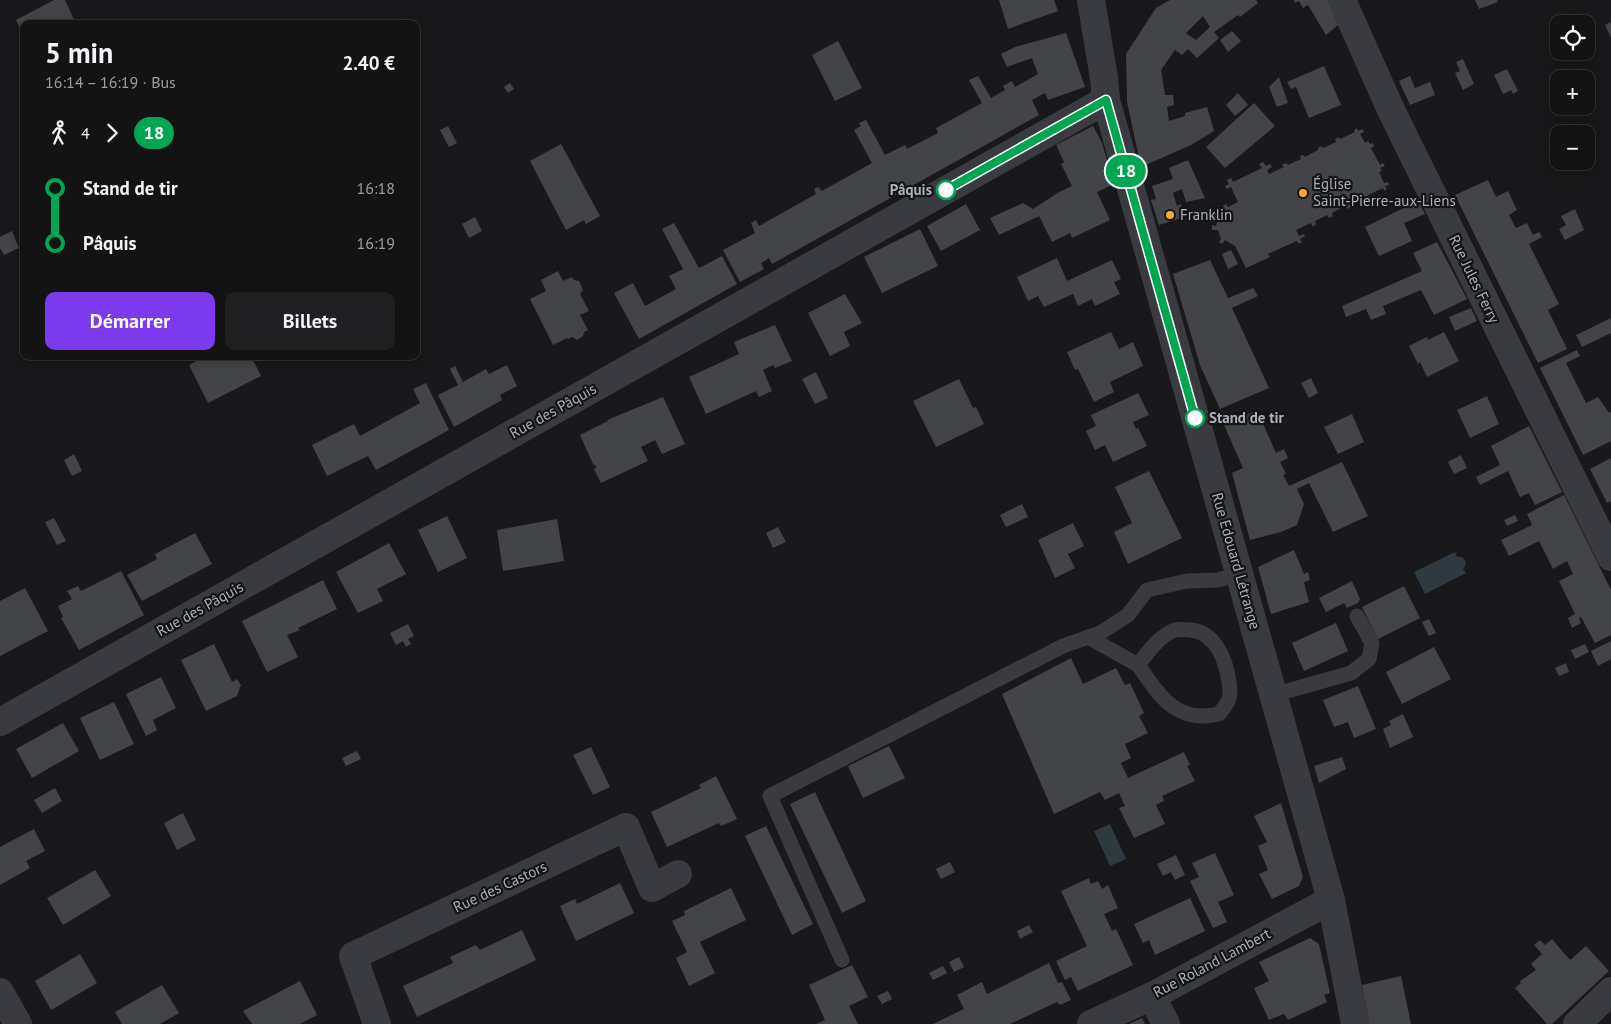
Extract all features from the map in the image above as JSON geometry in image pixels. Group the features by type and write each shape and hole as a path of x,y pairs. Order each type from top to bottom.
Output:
{"street":[{"name":"Rue Jules Ferry","path":"1342,0 1391,110 1611,557"},
{"name":"Rue Edouard Létrange","path":"1096,2 1106,100 1331,900 1355,1024"},
{"name":"Rue des Pâquis","path":"0,722 1106,100"},
{"name":"Rue des Castors","path":"377,1024 353,956 626,827 652,888 678,874"},
{"name":"Rue Roland Lambert","path":"1091,1024 1152,996 1331,900"},
{"path":"1577,1024 1611,991"},
{"path":"0,992 18,1024"},
{"path":"1152,996 1166,1024"}],"lane":[{"path":"842,960 770,796 1064,646 1100,633 1128,615 1147,590 1188,581 1218,580 1239,574"},
{"path":"1273,695 1351,672 1369,659 1372,643 1357,616"},
{"path":"1088,637 1138,665 1171,707 1186,714 1206,717 1219,714 1229,701 1228,673 1222,653 1200,631 1176,630 1150,649 1138,665"}],"shaded area":[{"path":"1455,552 1457,557 1462,557 1465,560 1466,565 1463,569 1466,573 1425,594 1414,572"},
{"path":"1110,824 1126,859 1110,866 1094,831"}],"building":[{"path":"54,0 65,0 74,20 20,20 20,28 16,20"},
{"path":"999,0 1054,0 1058,11 1008,29"},
{"path":"1170,0 1256,0 1258,3 1240,17 1238,15 1214,32 1219,38 1197,58 1188,49 1182,55 1175,50 1161,70 1165,95 1173,95 1174,105 1167,107 1169,121 1185,116 1185,113 1207,107 1214,131 1191,145 1141,167 1127,102 1126,54 1156,8","holes":["1203,16 1210,27 1196,40 1186,33"]},
{"path":"1294,0 1328,0 1338,25 1326,35 1308,5 1303,8 1299,1 1295,3"},
{"path":"1475,0 1497,0 1498,2 1479,9"},
{"path":"1611,22 1611,38 1605,25"},
{"path":"1232,31 1241,41 1228,52 1220,40"},
{"path":"1066,33 1085,87 1048,100 1045,93 1032,100 1039,115 772,264 769,258 761,263 764,269 740,282 723,250 755,233 751,223 756,220 759,226 816,194 814,189 818,187 822,191 872,163 854,130 861,126 859,123 866,120 885,155 905,145 907,149 938,133 936,128 982,103 969,80 978,76 991,98 1005,90 1003,86 1012,81 1015,87 1038,74 1032,58 1007,67 1001,54 1015,47"},
{"path":"838,41 862,88 835,101 812,55"},
{"path":"1463,59 1474,84 1463,90 1455,73 1460,71 1456,62"},
{"path":"1324,66 1341,105 1309,118 1296,87 1291,89 1287,82"},
{"path":"1507,69 1518,91 1513,94 1511,90 1503,94 1494,75"},
{"path":"1410,76 1415,88 1430,82 1435,95 1410,105 1399,81"},
{"path":"1279,77 1288,103 1277,107 1269,87"},
{"path":"510,83 514,89 508,93 504,87"},
{"path":"1238,93 1248,105 1235,116 1226,105"},
{"path":"1254,103 1275,126 1225,168 1206,147"},
{"path":"448,126 457,143 449,147 440,130"},
{"path":"1093,126 1102,143 1114,184 1097,192 1110,220 1072,238 1070,233 1052,242 1039,216 999,235 990,218 1023,203 1033,209 1072,186 1061,164 1064,162 1056,145"},
{"name":"Église Saint-Pierre-aux-Liens","path":"1357,128 1358,131 1362,129 1364,132 1360,134 1365,143 1368,141 1370,144 1373,143 1374,146 1371,148 1380,165 1383,163 1385,166 1380,168 1382,171 1379,172 1384,183 1388,182 1389,185 1385,186 1387,189 1384,191 1383,188 1368,195 1369,198 1366,200 1364,197 1350,204 1351,207 1347,209 1345,206 1332,213 1333,216 1329,218 1327,215 1315,221 1316,224 1313,227 1311,223 1296,230 1299,236 1304,234 1305,236 1300,239 1302,242 1299,244 1297,241 1268,254 1270,257 1246,268 1235,246 1225,240 1222,244 1219,242 1221,239 1218,230 1212,230 1212,225 1216,226 1218,217 1216,215 1218,212 1221,214 1225,212 1223,206 1226,204 1228,207 1238,202 1231,187 1227,189 1225,186 1229,184 1227,180 1231,178 1233,182 1262,168 1259,164 1263,162 1266,166 1270,164 1272,167 1267,170 1269,174 1284,167 1282,165 1286,163 1288,165 1301,159 1300,156 1303,155 1305,157 1318,150 1321,146 1323,148 1336,142 1335,139 1339,137 1340,139 1355,132 1354,130"},
{"path":"561,144 600,216 586,224 584,220 566,230 530,161"},
{"path":"1188,160 1205,198 1186,202 1182,189 1173,193 1177,206 1181,204 1184,217 1159,225 1151,200 1156,199 1152,186 1173,179 1169,168"},
{"path":"1488,180 1496,197 1508,191 1517,210 1509,215 1516,228 1527,223 1533,235 1539,232 1542,237 1529,244 1559,304 1548,310 1567,349 1538,363 1455,195"},
{"path":"1418,201 1425,214 1404,223 1412,241 1379,256 1365,227"},
{"path":"966,204 980,230 941,251 927,226"},
{"path":"1575,209 1584,230 1565,240 1559,229 1566,225 1561,216"},
{"path":"475,217 482,231 469,238 462,224"},
{"path":"674,223 699,268 722,256 737,284 639,339 614,293 633,283 645,306 676,289 669,276 683,269 662,229"},
{"path":"920,229 938,266 882,293 864,257"},
{"path":"12,231 19,248 4,255 0,248 0,237"},
{"path":"1437,242 1467,299 1434,315 1421,290 1383,306 1386,314 1371,320 1366,309 1346,317 1342,306 1422,271 1413,253"},
{"path":"1231,250 1238,264 1228,269 1222,254"},
{"path":"1057,258 1067,281 1112,260 1121,279 1114,282 1120,294 1095,306 1092,299 1078,306 1073,294 1044,307 1038,296 1028,301 1017,277"},
{"path":"1210,260 1228,298 1253,288 1258,296 1232,308 1269,388 1220,409 1200,365 1173,274"},
{"path":"558,271 563,281 572,277 574,280 579,281 583,290 580,294 589,311 580,315 588,330 577,340 572,337 567,338 553,345 530,299 546,291 541,280"},
{"path":"845,294 862,323 844,332 850,346 830,356 808,313"},
{"path":"1471,308 1477,321 1455,331 1449,317"},
{"path":"1611,318 1611,333 1582,347 1576,335"},
{"path":"775,325 792,361 775,368 773,365 763,370 772,391 759,397 756,391 706,414 689,377 739,354 734,342"},
{"path":"1111,332 1119,349 1133,342 1143,366 1110,382 1114,392 1094,402 1078,369 1075,370 1067,352"},
{"path":"1444,332 1459,361 1427,377 1409,346 1427,337 1428,340"},
{"path":"1577,350 1580,356 1566,363 1586,403 1598,397 1609,413 1611,412 1611,441 1583,455 1540,368"},
{"path":"198,360 253,360 261,376 208,403 189,365"},
{"path":"507,365 517,386 500,395 502,400 454,427 438,395 458,385 450,369 455,366 463,382 486,369 489,374"},
{"path":"816,372 828,398 815,404 802,379"},
{"path":"1311,378 1318,393 1309,398 1301,383"},
{"path":"959,379 973,408 976,407 984,424 936,447 913,401"},
{"path":"426,383 449,430 376,470 368,456 327,476 312,445 354,424 360,436 420,403 413,389"},
{"path":"1138,393 1149,415 1133,422 1147,446 1113,462 1105,445 1095,450 1086,431 1096,426 1091,415"},
{"path":"1487,396 1499,424 1470,438 1457,410"},
{"path":"663,397 685,444 662,454 655,440 641,447 648,461 601,483 594,469 597,467 593,464 580,435 607,420"},
{"path":"1257,410 1276,453 1284,449 1288,458 1280,462 1286,474 1283,475 1289,486 1342,462 1368,516 1333,532 1309,483 1297,489 1304,504 1297,525 1281,532 1250,540 1232,473 1243,468 1224,425"},
{"path":"1352,414 1364,442 1338,454 1324,427"},
{"path":"1529,426 1562,492 1535,505 1529,493 1520,497 1508,471 1480,485 1476,477 1500,465 1491,446"},
{"path":"74,454 82,471 72,476 64,460"},
{"path":"1461,455 1467,468 1454,474 1448,462"},
{"path":"1611,458 1611,501 1607,503 1590,469"},
{"path":"1149,471 1182,538 1128,564 1114,532 1132,523 1115,487"},
{"path":"1564,495 1611,590 1611,635 1595,643 1581,617 1579,618 1581,623 1572,628 1568,618 1575,614 1559,581 1573,574 1567,561 1553,569 1539,541 1509,556 1501,540 1532,525 1527,514"},
{"path":"1022,504 1028,517 1006,527 1000,515"},
{"path":"1515,515 1518,521 1507,526 1504,520"},
{"path":"447,516 467,558 438,572 418,530"},
{"path":"54,518 66,541 57,545 45,522"},
{"path":"557,519 564,561 503,571 497,530"},
{"path":"1073,523 1084,546 1068,554 1075,568 1055,578 1038,540"},
{"path":"778,527 786,542 773,548 766,533"},
{"path":"195,533 212,564 142,601 127,575 157,559 155,554"},
{"path":"389,543 406,574 377,589 383,601 358,613 336,572"},
{"path":"1294,550 1304,574 1308,572 1310,580 1304,582 1309,602 1271,614 1258,567"},
{"path":"121,571 144,615 79,650 61,618 63,617 58,606 72,599 67,591 78,586 81,591"},
{"path":"323,580 337,609 298,628 300,630 287,635 298,657 267,672 242,621"},
{"path":"1352,581 1360,599 1358,603 1347,608 1344,603 1326,612 1319,598"},
{"path":"1404,586 1420,618 1378,639 1362,607"},
{"path":"25,588 48,631 0,656 0,601"},
{"path":"1429,619 1436,633 1429,636 1422,622"},
{"path":"1336,623 1348,651 1304,671 1292,643"},
{"path":"408,624 414,636 408,639 411,644 406,647 403,641 396,645 390,633"},
{"path":"1611,641 1611,659 1598,666 1591,651"},
{"path":"214,644 232,682 237,679 241,685 237,696 206,711 181,660"},
{"path":"1585,644 1589,652 1575,659 1571,650"},
{"path":"1434,647 1451,679 1402,704 1386,672"},
{"path":"1071,658 1083,684 1116,668 1125,685 1130,683 1144,713 1139,716 1148,733 1125,744 1131,758 1121,763 1128,778 1184,752 1190,765 1187,766 1195,781 1162,796 1164,801 1156,805 1165,824 1134,838 1119,808 1125,806 1119,793 1105,800 1100,792 1054,814 1002,694"},
{"path":"1566,663 1569,672 1559,676 1555,668"},
{"path":"161,677 176,708 153,720 157,730 146,736 126,694"},
{"path":"1358,686 1376,729 1354,738 1348,722 1334,727 1323,700"},
{"path":"114,702 134,744 100,760 80,718"},
{"path":"1403,714 1413,737 1390,748 1383,729 1391,725 1389,721"},
{"path":"63,723 79,751 32,778 16,749"},
{"path":"889,746 905,778 863,798 848,766"},
{"path":"591,747 610,787 593,795 573,755"},
{"path":"357,751 361,759 346,766 342,758"},
{"path":"1342,757 1346,769 1319,783 1314,766"},
{"path":"716,776 737,819 721,826 719,823 667,847 651,812 701,788 699,785"},
{"path":"55,788 62,801 42,813 34,800"},
{"path":"815,792 866,901 842,913 790,804"},
{"path":"1281,803 1303,877 1299,886 1272,899 1259,874 1268,870 1258,846 1267,842 1254,816"},
{"path":"183,813 196,840 177,850 164,823"},
{"path":"766,826 813,924 792,935 745,836"},
{"path":"34,829 45,851 26,861 30,868 0,885 0,847"},
{"path":"1215,853 1234,895 1218,902 1227,922 1213,928 1190,881 1199,877 1192,863"},
{"path":"1176,855 1185,875 1175,880 1171,872 1163,876 1157,864"},
{"path":"950,862 955,872 941,879 936,869"},
{"path":"95,870 111,896 63,925 47,898"},
{"path":"1089,878 1091,884 1098,881 1102,889 1108,885 1118,908 1104,914 1112,931 1116,929 1133,965 1078,991 1071,977 1065,980 1056,961 1087,946 1061,891"},
{"path":"620,883 634,913 576,941 560,906 575,899 577,904"},
{"path":"731,888 746,920 700,942 715,973 689,986 676,958 687,952 672,921 685,915 684,911"},
{"path":"1190,898 1205,931 1155,955 1149,940 1143,943 1134,924"},
{"path":"1029,925 1033,932 1020,939 1017,931"},
{"path":"522,930 536,960 417,1017 403,986 453,963 450,957 476,945 480,950"},
{"path":"1310,938 1319,944 1330,993 1324,995 1327,1002 1288,1020 1284,1014 1269,1020 1254,988 1269,981 1259,962"},
{"path":"1552,939 1570,960 1586,946 1609,971 1552,1024 1547,1024 1515,988 1521,983 1520,981 1536,970 1531,964 1542,954 1534,945 1540,940 1545,945"},
{"path":"80,954 97,983 51,1010 35,981"},
{"path":"959,957 964,967 954,972 949,962"},
{"path":"1049,963 1058,983 1062,982 1071,1000 1060,1005 1057,1002 1010,1024 933,1024 964,1009 957,995 982,982 987,994"},
{"path":"852,965 868,997 849,1006 858,1024 816,1024 825,1020 809,985"},
{"path":"943,966 947,973 933,980 929,973"},
{"path":"1401,976 1411,1024 1369,1024 1362,985"},
{"path":"300,981 317,1015 300,1024 252,1024 243,1011"},
{"path":"162,985 179,1013 160,1024 122,1024 115,1012"},
{"path":"888,991 892,999 882,1004 877,996"},
{"path":"1142,1018 1145,1024 1129,1024"}],"bus line":[{"name":"18","path":"946,190 1106,100 1195,418"}],"place":[{"name":"Pâquis","path":"946,190"},
{"name":"Église Saint-Pierre-aux-Liens","path":"1303,193"},
{"name":"Franklin","path":"1170,215"},
{"name":"Stand de tir","path":"1195,418"}]}
